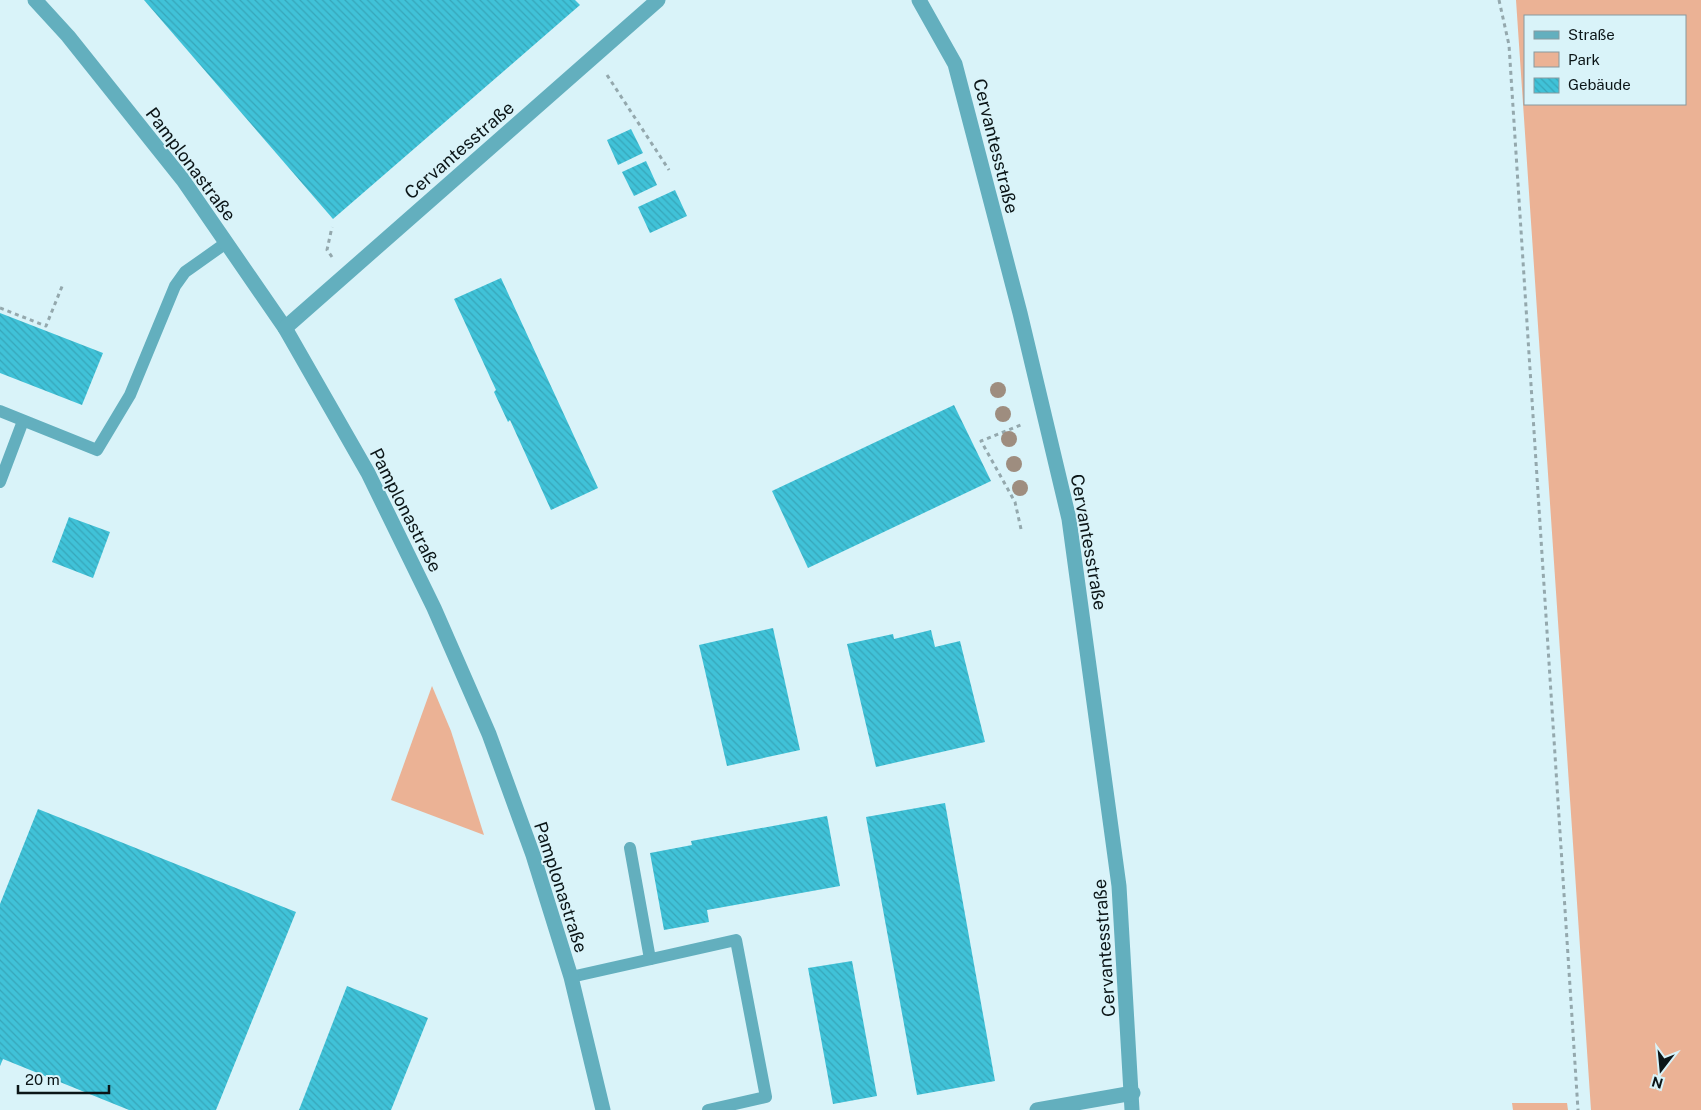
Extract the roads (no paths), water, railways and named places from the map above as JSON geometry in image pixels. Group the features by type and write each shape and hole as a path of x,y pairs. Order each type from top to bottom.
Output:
{"street":[{"name":"Pamplonastraße","path":"35,0 68,36 183,180 285,328 368,473 434,608 489,734 533,855 571,977 603,1110"},
{"name":"Cervantesstraße","path":"285,328 658,0"},
{"name":"Cervantesstraße","path":"918,0 955,64 1020,313 1069,519 1119,886 1133,1093 1132,1110"},
{"path":"1037,1110 1133,1093"}],"lane":[{"path":"0,411 98,450 130,395 176,286 185,272 226,243"},
{"path":"0,482 23,420"},
{"path":"630,848 650,959"},
{"path":"571,977 736,940 766,1097 708,1110"}]}
